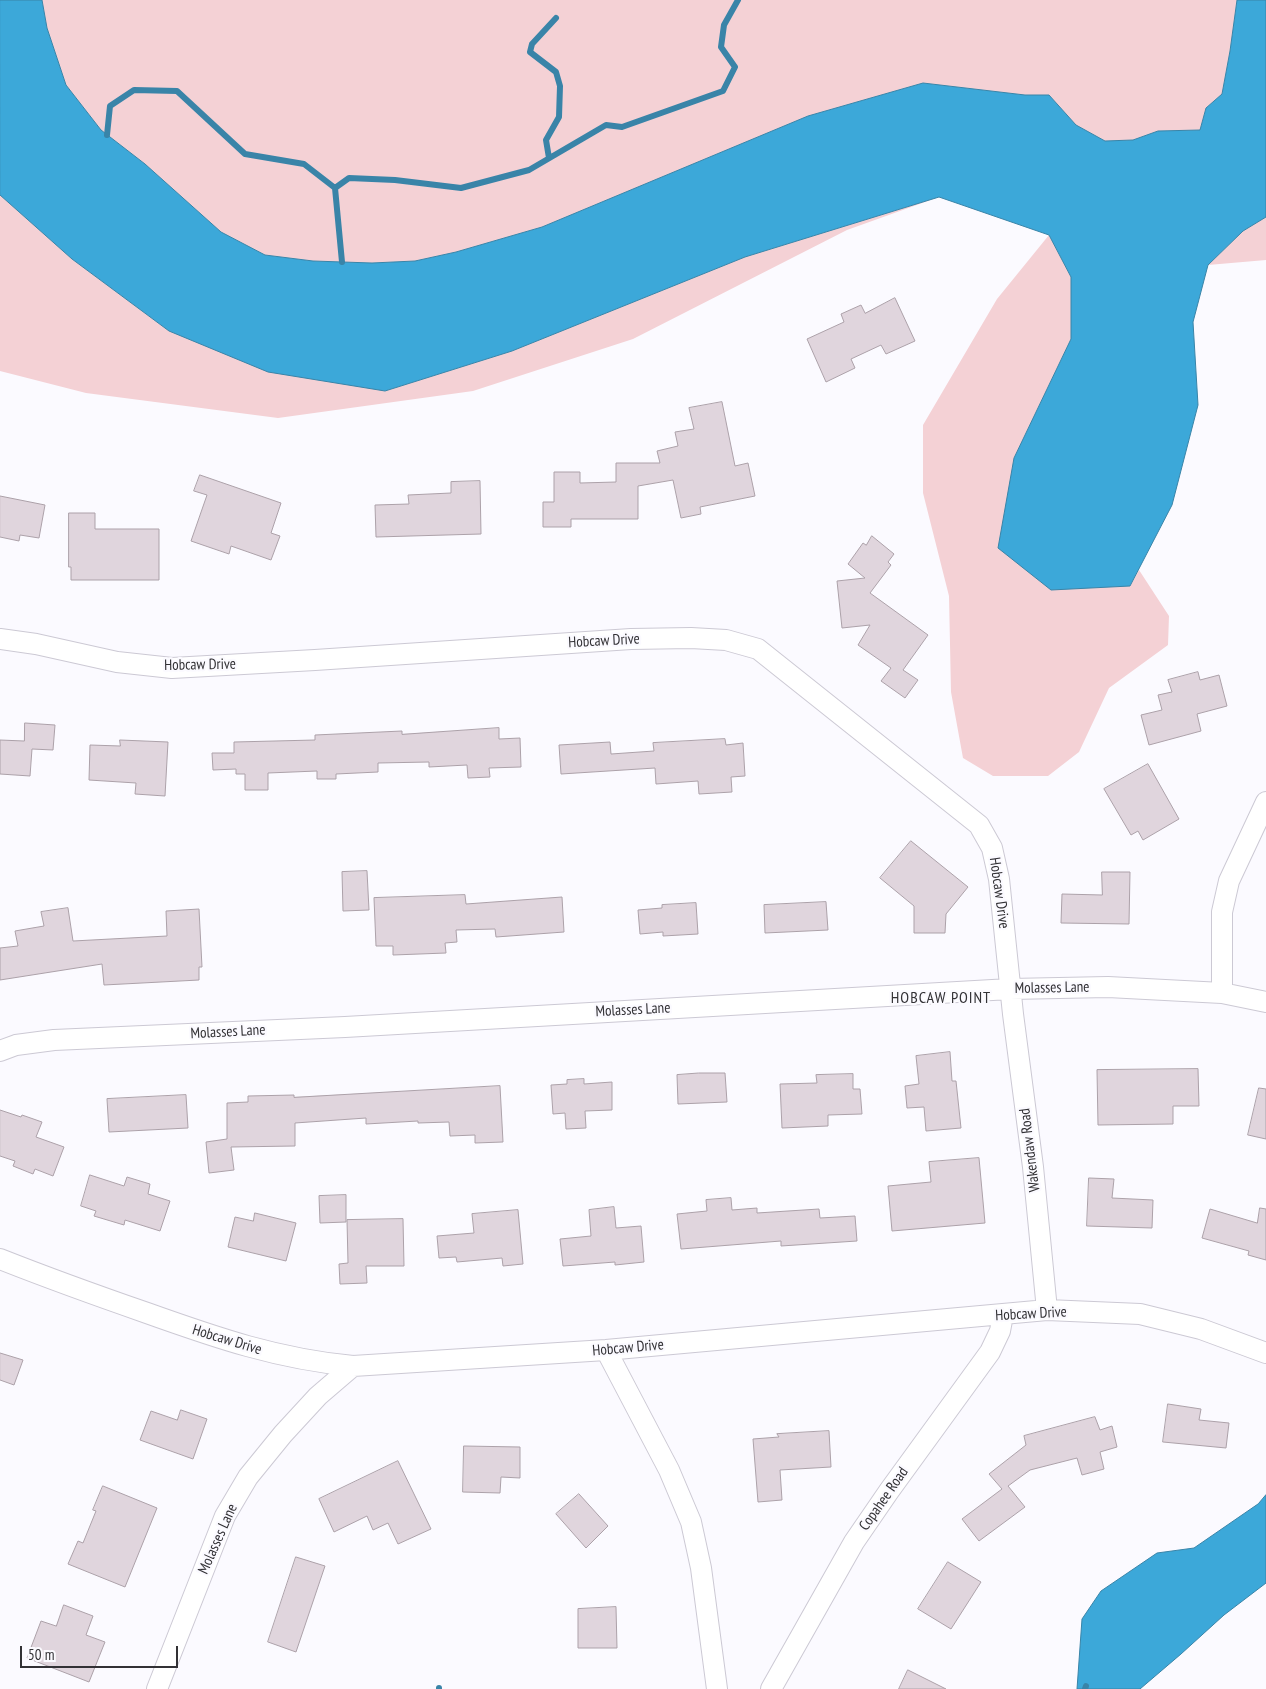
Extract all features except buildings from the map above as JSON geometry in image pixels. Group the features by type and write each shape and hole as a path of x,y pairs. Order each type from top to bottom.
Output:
{"street":[{"name":"Hobcaw Drive","path":"0,639 36,644 117,662 172,668 631,639 692,638 726,640 758,648 979,825 992,848 999,879 1010,989"},
{"path":"1222,993 1222,912 1229,881 1266,802"},
{"name":"Molasses Lane","path":"0,1051 16,1045 54,1040 354,1026 1010,989 1108,987 1222,993 1266,1002"},
{"name":"Wakendaw Road","path":"1010,989 1047,1310"},
{"name":"Hobcaw Drive","path":"0,1259 40,1275 250,1348 318,1363 353,1366 606,1350 1047,1310 1148,1316 1201,1329 1266,1353"},
{"name":"Copahee Road","path":"771,1689 854,1542 990,1352 1000,1331 1003,1315"},
{"path":"606,1350 669,1470 691,1522 701,1568 717,1689"},
{"name":"Molasses Lane","path":"157,1689 225,1516 244,1485 284,1434 318,1396 353,1366"}],"shaded area":[{"path":"42,0 1237,0 1222,94 1206,108 1200,130 1158,131 1133,140 1105,141 1076,125 1049,95 1025,95 923,83 808,116 542,227 456,252 415,261 372,263 313,261 265,255 221,232 145,164 101,130 66,85 47,28"},
{"path":"0,195 72,259 169,331 385,391 512,351 745,257 939,197 847,230 633,339 473,391 278,418 86,393 0,371"},
{"path":"1266,217 1266,260 1208,265 1243,231"},
{"path":"1049,235 1071,277 1071,339 1014,458 1130,586 1139,570 1169,616 1168,645 1109,688 1079,752 1048,776 993,776 963,758 951,692 949,596 923,493 923,425 997,299"}],"water":[{"path":"0,0 42,0 47,28 66,85 101,130 145,164 221,232 265,255 313,261 372,263 415,261 456,252 542,227 808,116 923,83 1025,95 1049,95 1076,125 1105,141 1133,140 1158,131 1200,130 1206,108 1222,94 1237,0 1266,0 1266,217 1243,231 1208,265 1193,322 1198,405 1172,505 1130,586 1051,590 998,548 1014,458 1071,339 1071,277 1049,235 939,197 745,257 512,351 385,391 268,372 169,331 72,259 0,195"},
{"path":"1266,1495 1266,1583 1224,1615 1140,1689 1087,1689 1086,1686 1083,1689 1077,1689 1082,1619 1101,1591 1157,1553 1194,1548 1258,1504"}],"waterway":[{"path":"342,262 335,188 349,178 395,180 461,188 529,170 606,125 622,127 723,91 735,67 721,47 724,25 738,0"},
{"path":"549,158 546,140 559,117 560,86 556,72 530,52 532,44 556,18"},
{"path":"107,135 110,106 134,90 177,91 245,154 304,164 335,188"}],"district":[{"name":"HOBCAW POINT","path":"941,998"}]}
